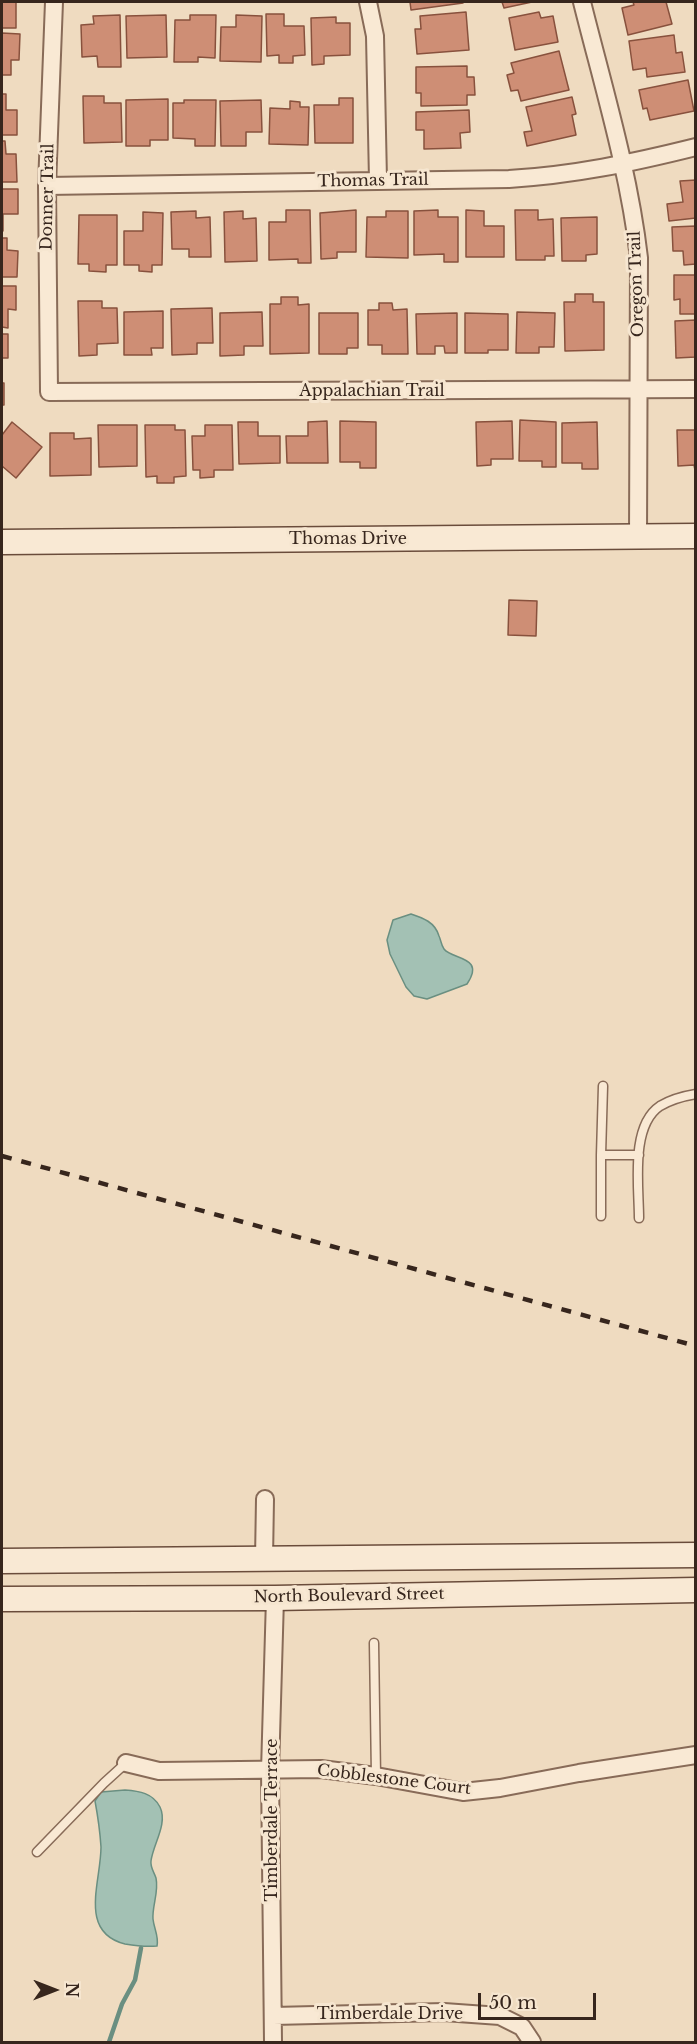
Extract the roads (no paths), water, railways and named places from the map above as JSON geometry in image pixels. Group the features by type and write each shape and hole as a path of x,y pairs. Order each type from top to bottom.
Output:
{"main road":[{"name":"Thomas Drive","path":"2,542 696,536"},
{"path":"2,1561 696,1555"},
{"path":"264,1559 275,1598"},
{"name":"North Boulevard Street","path":"2,1599 275,1598 696,1590"}],"street":[{"name":"Donner Trail","path":"49,392 47,186 54,2"},
{"path":"368,2 375,36 378,180"},
{"name":"Oregon Trail","path":"582,2 623,165 635,221 639,258 638,537"},
{"name":"Thomas Trail","path":"47,186 509,179 558,176 623,165 696,147"},
{"name":"Appalachian Trail","path":"49,392 696,389"},
{"path":"264,1559 265,1499"},
{"name":"Timberdale Terrace","path":"273,2043 270,1772 275,1598"},
{"name":"Cobblestone Court","path":"126,1763 159,1772 321,1770 376,1776 463,1792 500,1788 696,1755"},
{"name":"Timberdale Drive","path":"273,2016 444,2012 500,2016 522,2026 532,2043"}],"lane":[{"path":"601,1216 603,1086"},
{"path":"639,1218 639,1142 644,1125 652,1113 661,1106 696,1094"},
{"path":"601,1155 639,1155"},
{"path":"374,1643 376,1776"},
{"path":"37,1852 126,1763"}],"waterway":[{"path":"109,2042 122,2004 135,1980 141,1948"}],"railway":[{"path":"2,1156 696,1346"}]}
